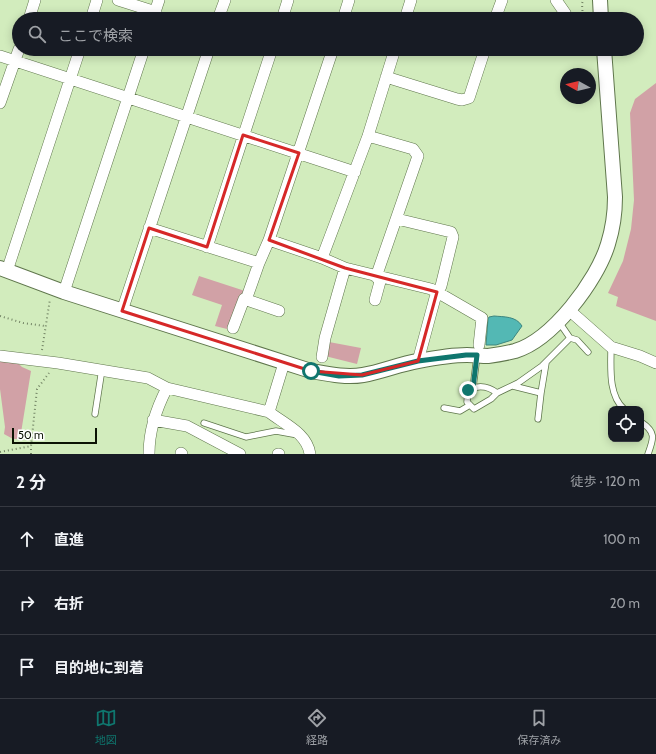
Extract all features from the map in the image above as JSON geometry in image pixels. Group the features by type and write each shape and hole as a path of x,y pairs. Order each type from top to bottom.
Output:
{"street":[{"path":"31,12 35,0"},
{"path":"93,12 97,0"},
{"path":"118,0 147,12"},
{"path":"155,12 159,0"},
{"path":"221,12 225,0"},
{"path":"284,12 288,0"},
{"path":"346,12 350,0"},
{"path":"407,12 411,0"},
{"path":"498,12 502,0"},
{"path":"556,0 564,12"},
{"path":"600,0 601,12"},
{"path":"0,56 355,172"},
{"path":"0,103 16,56"},
{"path":"78,56 2,271 284,363 339,376 362,375 418,361 466,355 478,350"},
{"path":"58,289 128,98 142,56"},
{"path":"122,311 207,56"},
{"path":"207,247 270,56"},
{"path":"233,328 270,240 331,56"},
{"path":"322,258 368,136 393,56"},
{"path":"386,77 457,99 465,99 469,98 483,56"},
{"path":"478,350 488,356 515,351 533,342 559,322 570,310 601,262 608,245 615,218 615,197 605,56"},
{"path":"368,136 413,149 418,156 396,219 379,277 375,300"},
{"path":"396,219 451,232 453,238 441,286 437,292 418,361"},
{"path":"149,228 259,264"},
{"path":"270,240 322,258 345,268 431,289 437,292 482,318 478,350"},
{"path":"322,357 345,268"},
{"path":"244,299 279,311"},
{"path":"570,310 611,347 640,356 656,363"},
{"path":"0,356 102,369 148,378 167,388 269,412 302,436 309,446 310,454"},
{"path":"269,412 284,363"},
{"path":"148,454 153,420 160,401 167,388"},
{"path":"153,420 187,426 240,454"}],"lane":[{"path":"559,322 570,338 577,340 588,352"},
{"path":"497,393 491,388 476,386 468,390 467,402 474,409 491,399 497,393 518,383 546,363 570,338"},
{"path":"611,347 611,371 614,393 618,404 620,406"},
{"path":"473,388 478,350"},
{"path":"538,419 546,363"},
{"path":"95,414 102,369"},
{"path":"513,386 541,393"},
{"path":"444,408 460,410 470,405"},
{"path":"204,424 246,437 276,431 302,436"},
{"path":"644,424 650,428 653,440 648,454"}],"path":[{"path":"583,0 583,12"},
{"path":"41,361 46,326 58,289"},
{"path":"0,316 46,326"},
{"path":"31,454 37,389 58,363"},
{"path":"0,452 31,446"}],"highlighted area":[{"path":"243,135 299,153 269,240 345,268 437,292 418,361 362,375 311,371 122,311 149,228 207,247"}],"shaded area":[{"path":"656,83 656,321 616,306 618,297 608,293 623,261 631,229 634,200 630,113 635,99"},
{"path":"199,276 245,291 231,330 215,326 222,305 192,295"},
{"path":"329,342 361,348 357,364 325,356"},
{"path":"0,360 17,362 22,367 31,371 20,439 13,439 4,434 5,427 0,389"}],"water":[{"path":"494,316 516,320 522,326 512,340 496,345 486,345 488,319 489,317"}],"route":[{"path":"311,371 339,376 362,375 418,361 477,355 473,388 468,390"}]}
